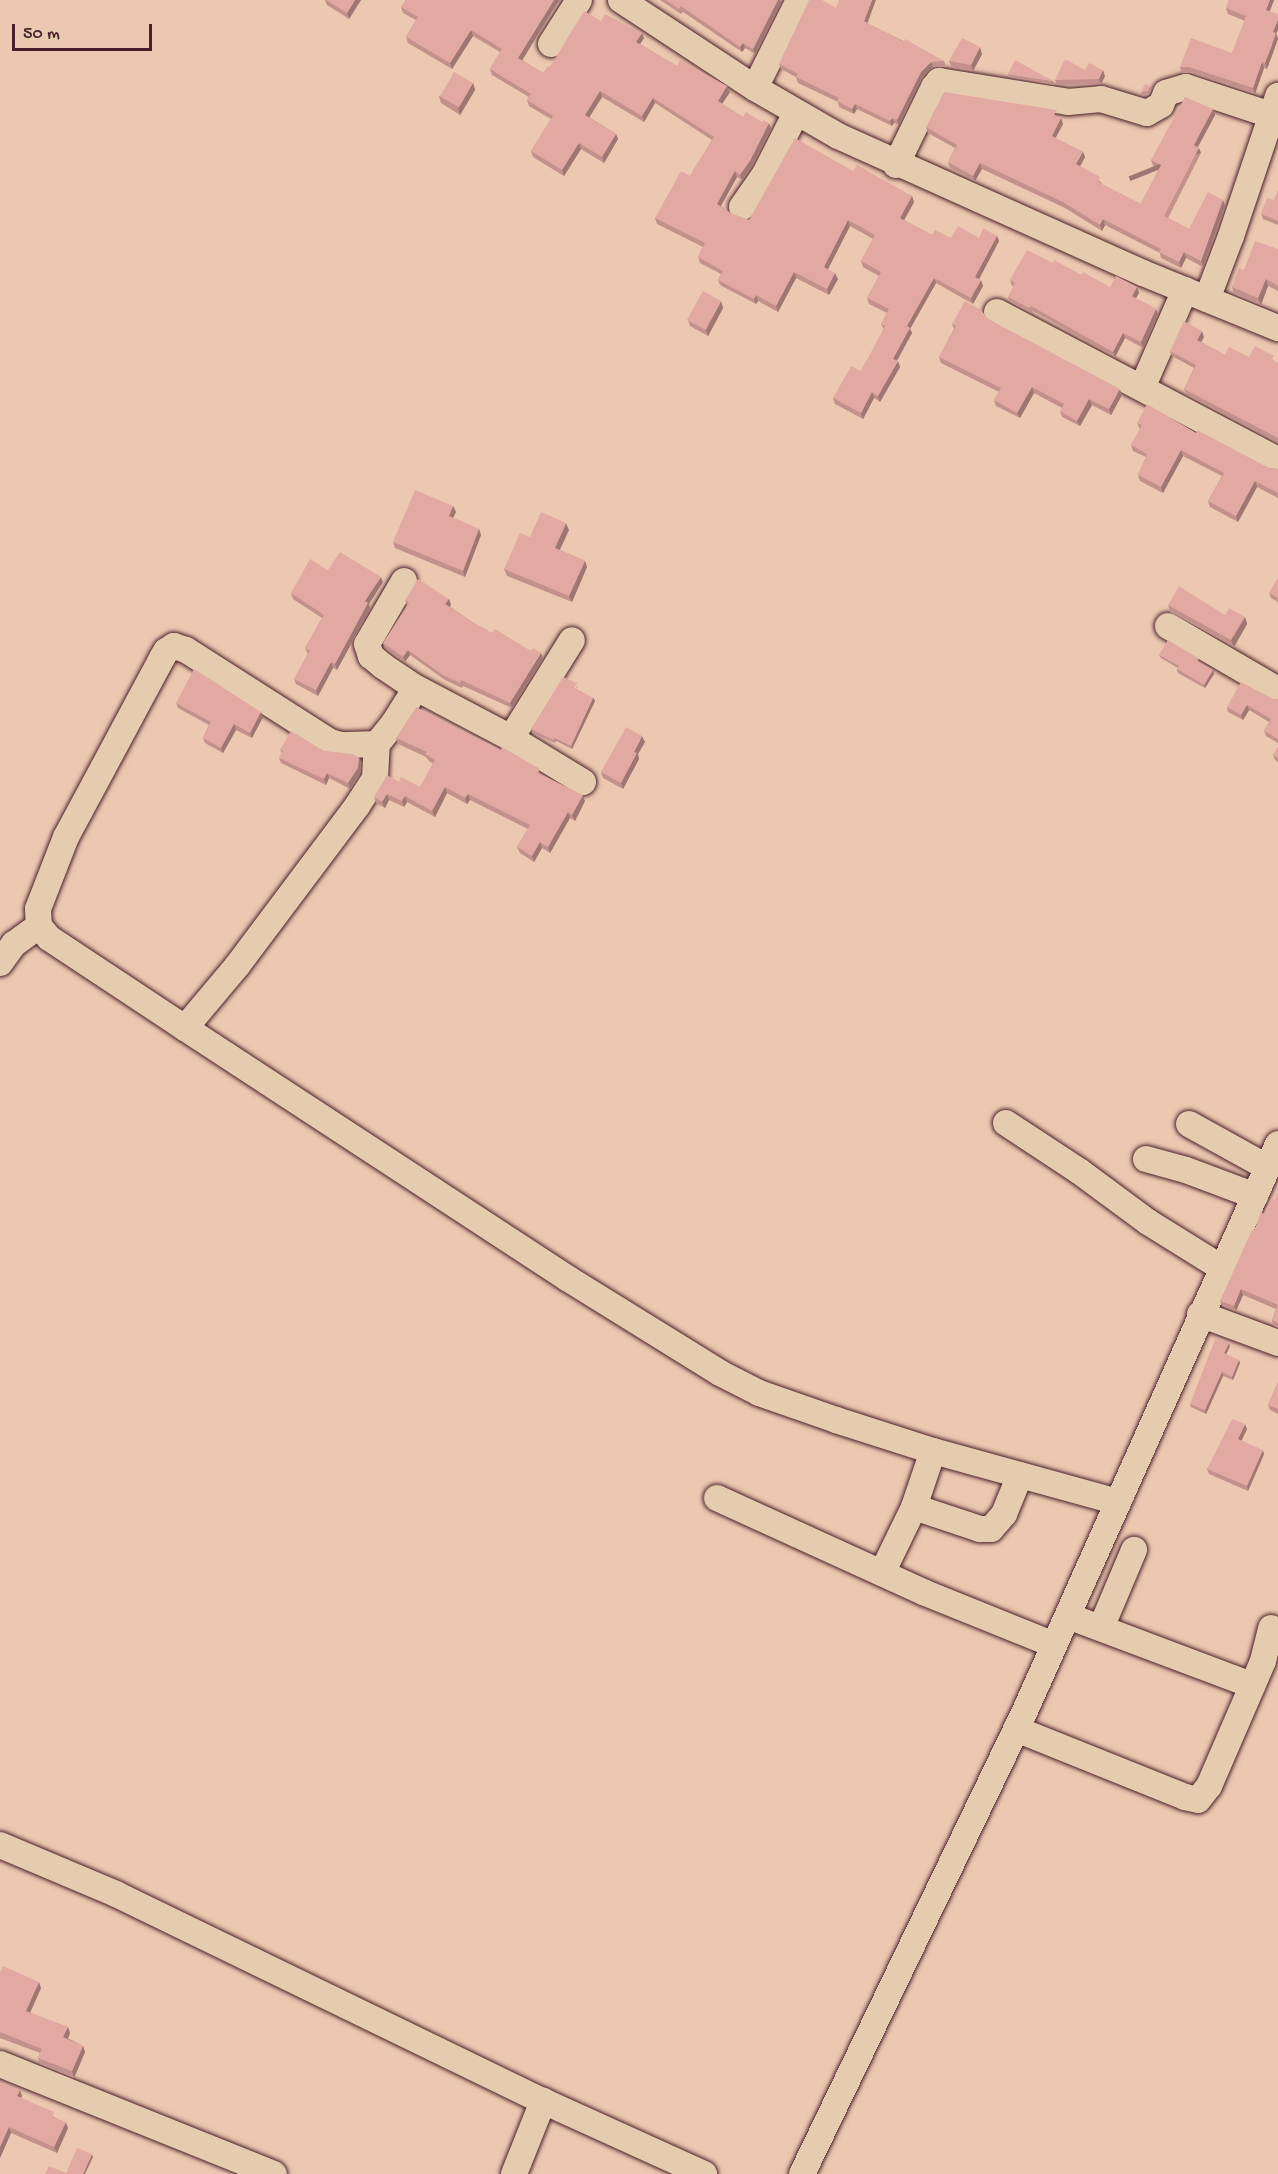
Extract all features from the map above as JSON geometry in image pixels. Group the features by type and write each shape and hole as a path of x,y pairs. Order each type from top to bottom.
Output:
{"street":[{"path":"551,44 579,0"},
{"path":"621,0 755,88 896,165 1196,295 1278,328"},
{"path":"755,88 799,0"},
{"path":"896,165 939,81 1068,102 1101,99 1147,112 1161,105 1167,93 1186,87 1275,105 1231,236 1142,388"},
{"path":"742,207 765,174 796,112"},
{"path":"997,312 1278,460"},
{"path":"404,581 369,635 367,644 371,656 416,688 511,738 583,782"},
{"path":"1168,626 1275,683"},
{"path":"511,738 572,640"},
{"path":"377,744 349,747 330,742 186,650 178,646 170,648 139,699 66,837 38,909 39,926 49,938 567,1278 720,1373 759,1394 933,1451 1118,1502"},
{"path":"185,1028 237,966 357,806 375,778 377,744 394,723 416,688"},
{"path":"0,963 14,944 39,926"},
{"path":"1006,1123 1079,1171 1148,1222 1222,1268"},
{"path":"802,2174 947,1878 1016,1729 1200,1314 1273,1156 1189,1124"},
{"path":"1146,1159 1186,1170 1256,1196"},
{"path":"1200,1314 1278,1343"},
{"path":"882,1574 914,1507 933,1451"},
{"path":"914,1507 980,1528 991,1529 1004,1514 1020,1475"},
{"path":"717,1498 882,1574 1054,1645"},
{"path":"1101,1628 1134,1550"},
{"path":"1068,1616 1252,1685"},
{"path":"1016,1729 1185,1797 1198,1800 1209,1786 1263,1662 1271,1628"},
{"path":"0,1845 116,1894 543,2101 704,2174"},
{"path":"0,2064 273,2174"},
{"path":"514,2174 543,2101"}],"building":[{"path":"326,0 355,0 347,13"},
{"path":"406,0 554,0 518,58 543,73 548,66 550,67 584,11 601,21 605,14 642,33 636,42 677,66 680,60 727,86 718,101 743,117 746,112 762,122 763,120 769,123 750,161 740,175 735,171 717,204 732,214 749,220 795,138 853,171 857,165 912,196 900,218 932,235 935,230 951,238 958,226 979,238 983,228 997,236 975,277 981,280 971,298 934,278 907,326 910,328 893,359 898,361 878,396 872,392 861,413 833,398 851,366 861,371 885,326 881,324 889,309 867,298 881,272 861,261 875,235 848,220 824,267 835,273 827,289 794,272 776,306 756,295 754,299 718,280 723,271 698,257 705,243 655,218 681,171 690,176 714,137 653,98 642,116 600,91 585,115 616,134 602,157 579,143 562,170 531,151 553,116 527,100 531,94 490,69 502,49 471,30 450,63 406,37 418,17 401,7"},
{"path":"666,0 778,0 753,49 743,43 740,47 681,6 679,9"},
{"path":"809,0 822,0 836,8 839,0 872,0 864,21 904,42 905,39 944,61 931,62 921,72 897,120 892,118 890,121 855,104 852,109 837,101 839,98 796,77 798,74 779,64"},
{"path":"1229,0 1270,0 1266,10 1278,14 1273,32 1276,33 1271,48 1265,63 1262,62 1253,88 1189,67 1180,67 1191,38 1232,53 1246,16 1226,8"},
{"path":"962,38 980,47 971,65 949,61"},
{"path":"1065,59 1085,70 1089,63 1103,70 1099,79 1055,80"},
{"path":"1015,60 1053,81 1008,74"},
{"path":"454,72 473,83 459,107 440,96"},
{"path":"1145,84 1150,86 1148,91 1141,92"},
{"path":"944,92 1057,110 1054,115 1061,118 1052,136 1083,152 1076,164 1100,177 1098,182 1141,204 1161,165 1151,160 1185,97 1213,109 1194,145 1199,148 1164,216 1189,229 1208,192 1223,200 1201,261 1184,252 1179,262 1159,252 1161,249 1103,219 1100,225 1063,202 980,163 973,176 948,162 957,145 926,127"},
{"path":"1278,191 1278,221 1261,214 1267,198 1274,200"},
{"path":"1255,241 1278,249 1278,286 1266,279 1258,298 1232,287 1239,268 1244,270"},
{"path":"1027,250 1053,263 1054,260 1082,275 1083,272 1110,287 1116,276 1137,287 1132,296 1156,309 1141,342 1123,333 1113,352 1031,306 1029,308 1008,297 1015,283 1010,280"},
{"path":"703,291 721,301 705,330 687,320"},
{"path":"965,301 981,310 988,319 1120,389 1109,409 1089,399 1077,421 1060,411 1064,404 1032,387 1017,413 994,400 1001,388 939,357 956,326 952,324"},
{"path":"1184,321 1202,331 1197,340 1225,355 1229,347 1249,357 1255,346 1274,356 1272,359 1278,363 1278,438 1184,389 1196,365 1170,351"},
{"path":"1147,404 1196,433 1197,430 1269,468 1278,469 1278,493 1255,481 1236,516 1208,501 1224,473 1181,450 1161,487 1138,475 1147,454 1131,445 1142,425 1137,423"},
{"path":"415,490 453,506 449,516 479,529 463,571 393,542"},
{"path":"541,512 566,523 555,548 585,561 569,596 504,569 520,533 530,537"},
{"path":"340,552 381,577 365,601 368,603 335,664 331,662 316,690 294,679 310,651 305,648 324,615 291,593 310,559 328,570"},
{"path":"418,579 449,599 445,604 472,622 492,633 495,629 531,651 533,648 541,653 510,703 461,680 460,683 443,675 408,650 403,657 383,643 409,603 405,600"},
{"path":"1278,580 1278,598 1269,593"},
{"path":"1179,586 1225,615 1229,608 1245,617 1231,640 1168,605"},
{"path":"1168,640 1213,670 1204,685 1177,669 1179,666 1159,655"},
{"path":"194,669 261,712 250,733 234,724 221,748 203,738 211,722 176,703"},
{"path":"563,677 577,683 574,688 593,698 571,746 531,729"},
{"path":"1241,682 1275,700 1278,699 1278,739 1264,731 1271,719 1247,705 1241,715 1227,707"},
{"path":"416,707 501,750 502,747 540,769 538,773 583,795 572,815 568,812 548,847 540,842 532,856 517,847 530,825 468,794 465,798 445,787 432,811 405,796 402,801 387,794 382,802 374,797 387,775 399,782 401,777 420,787 435,760 425,754 427,752 396,738"},
{"path":"626,727 642,736 634,752 637,753 621,783 601,772"},
{"path":"291,731 324,751 353,754 359,758 358,768 348,783 327,773 324,779 279,758 283,751 280,750"},
{"path":"1278,747 1278,758 1273,755"},
{"path":"1278,1193 1278,1305 1241,1289 1234,1306 1220,1301 1261,1212 1264,1214 1271,1198 1275,1200"},
{"path":"1278,1305 1278,1323 1272,1320"},
{"path":"1216,1337 1229,1343 1224,1353 1239,1360 1232,1377 1222,1372 1205,1410 1190,1404"},
{"path":"1278,1382 1278,1409 1268,1405"},
{"path":"1232,1419 1245,1424 1238,1439 1263,1450 1247,1486 1207,1469"},
{"path":"3,1966 39,1982 26,2011 68,2027 63,2037 83,2046 72,2071 38,2058 42,2049 0,2032 0,1973"},
{"path":"0,2082 20,2090 17,2096 54,2112 52,2117 66,2122 54,2147 9,2127 0,2147"},
{"path":"77,2148 92,2154 83,2174 45,2174 49,2166 66,2173"}]}
